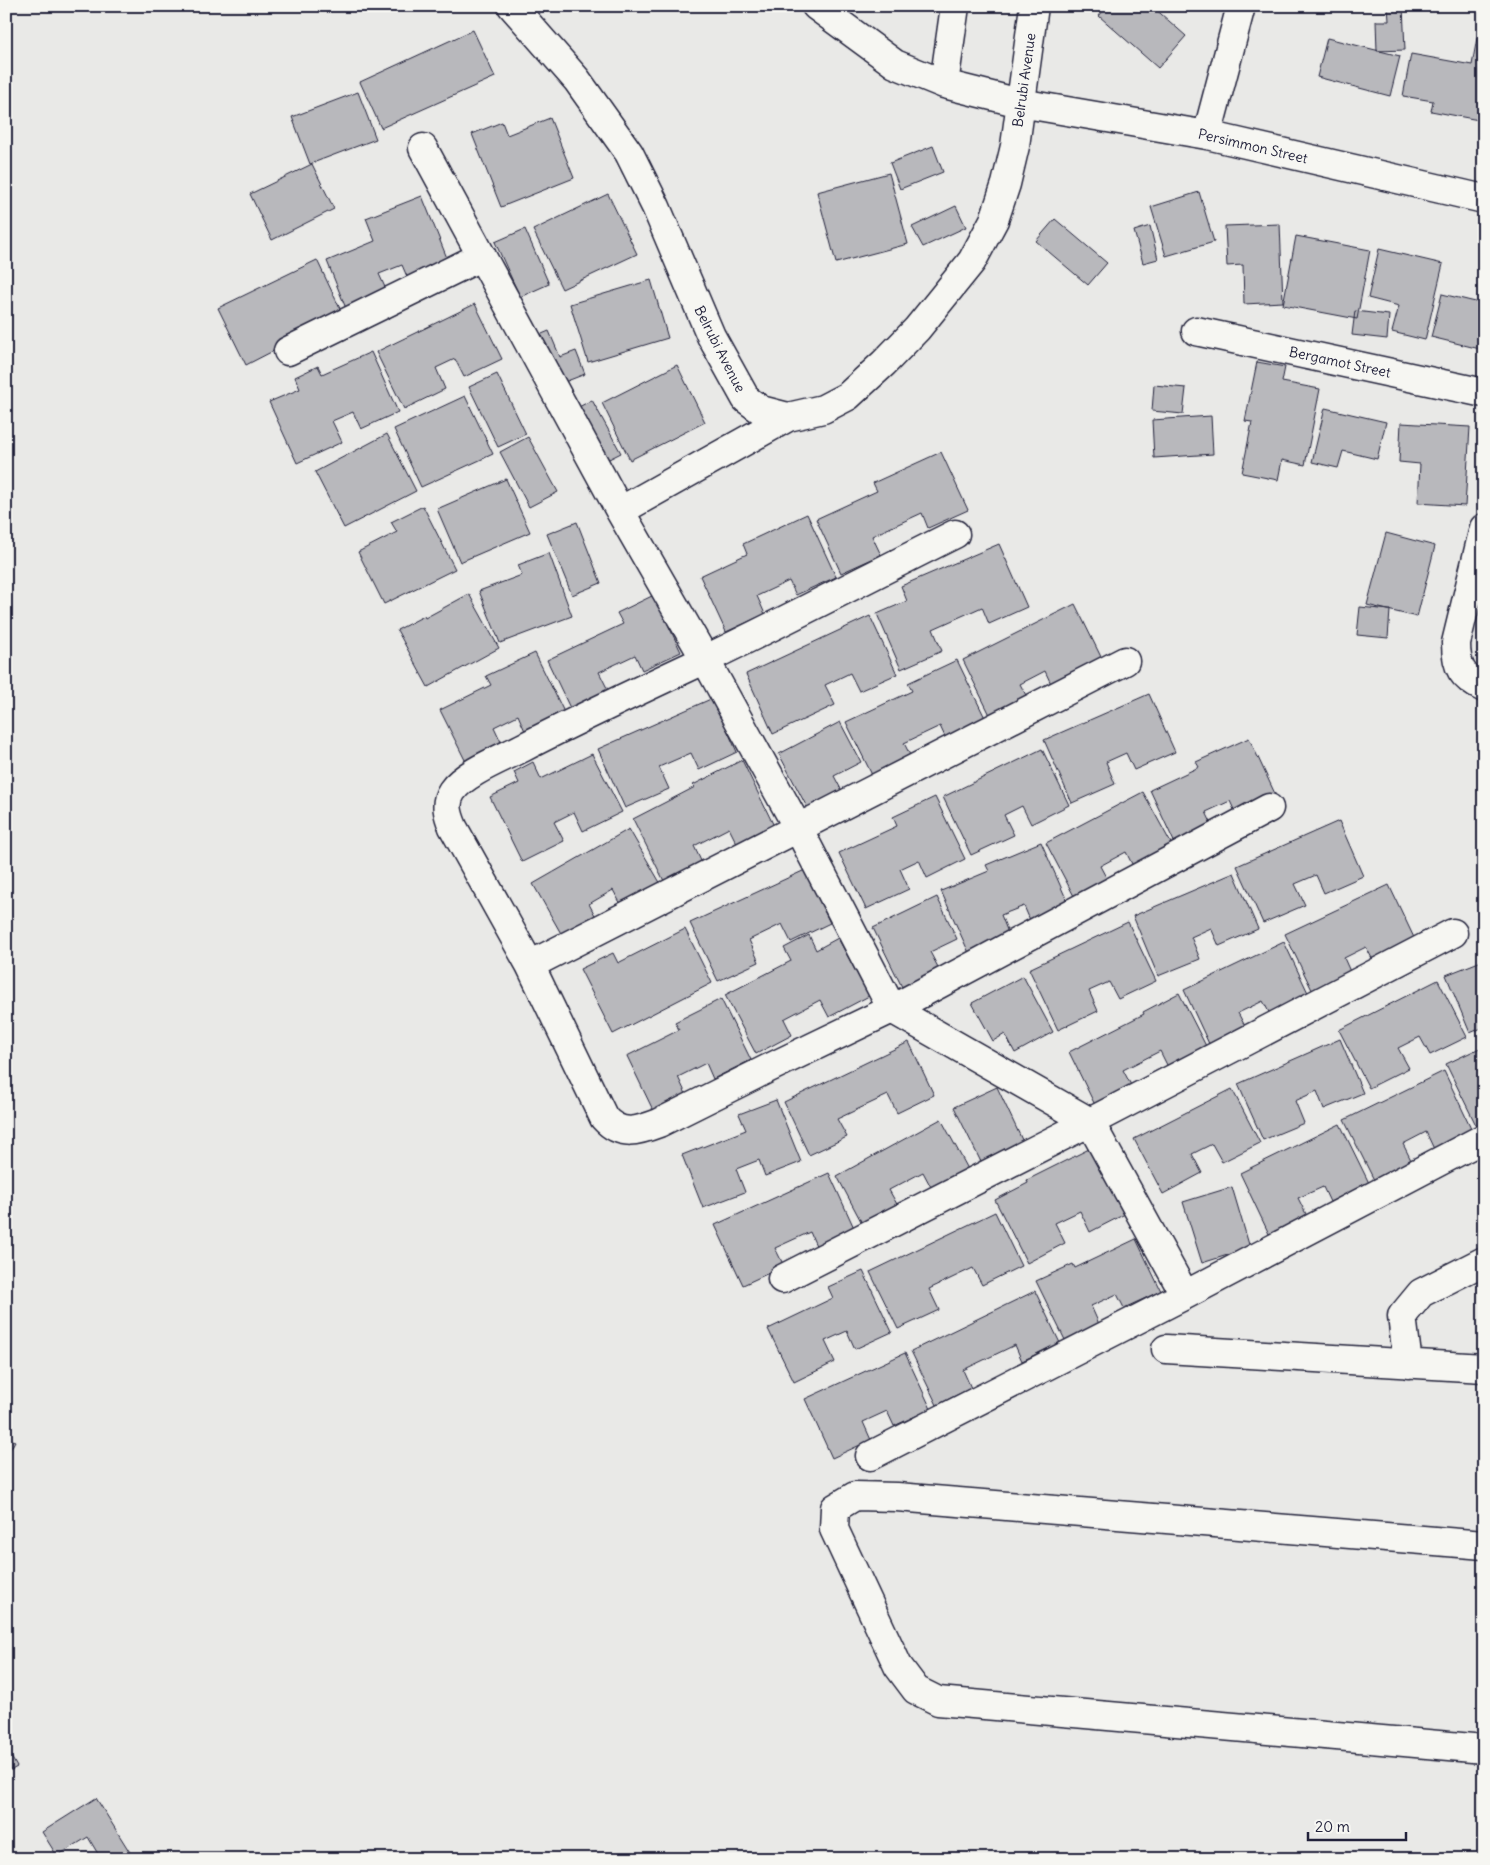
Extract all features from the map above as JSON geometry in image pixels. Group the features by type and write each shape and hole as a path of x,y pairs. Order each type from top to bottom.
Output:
{"street":[{"name":"Belrubi Avenue","path":"512,6 577,80 628,153 656,207 711,336 746,399 761,410 788,416 823,409 848,396 917,329 972,261 994,220 1006,184 1015,146 1034,6"},
{"name":"Persimmon Street","path":"816,6 895,64 944,84 1020,103 1206,135 1484,199"},
{"path":"944,84 955,6"},
{"path":"1206,135 1241,6"},
{"path":"423,148 620,511 705,659 798,828 892,1009 1090,1122 1185,1295"},
{"path":"288,352 482,256"},
{"name":"Bergamot Street","path":"1196,331 1484,393"},
{"path":"620,511 788,416"},
{"path":"1484,528 1456,643 1456,652 1462,672 1468,679 1484,688"},
{"path":"955,534 478,770 452,791 447,803 447,814 452,827 530,965 604,1118 611,1126 620,1130 631,1131 645,1129 659,1123 892,1009 1269,808"},
{"path":"530,965 1125,661"},
{"path":"782,1279 1090,1122 1453,933"},
{"path":"870,1456 1185,1295 1484,1138"},
{"path":"1408,1364 1402,1316 1421,1294 1484,1261"},
{"path":"1166,1349 1484,1368"},
{"path":"1484,1545 917,1499 855,1496 835,1508 834,1529 898,1666 916,1690 938,1701 1484,1749"}],"building":[{"path":"1107,6 1152,6 1186,36 1158,68 1099,16"},
{"path":"1388,6 1403,6 1405,50 1377,51 1376,21 1389,21"},
{"path":"473,30 495,77 381,128 360,82"},
{"path":"1327,38 1400,56 1390,96 1317,77"},
{"path":"1477,38 1484,39 1484,121 1431,111 1433,101 1403,96 1411,54 1472,65"},
{"path":"358,92 376,139 310,164 292,117"},
{"path":"550,118 574,178 501,207 472,134 502,122 507,135"},
{"path":"933,146 943,172 900,189 890,163"},
{"path":"312,164 334,209 272,240 250,194"},
{"path":"889,173 908,244 836,263 817,192"},
{"path":"1199,192 1214,242 1166,256 1151,207"},
{"path":"608,194 637,254 562,289 533,230"},
{"path":"422,196 449,263 408,279 402,265 379,274 388,294 347,311 327,261 375,241 366,218"},
{"path":"956,206 966,227 923,247 912,227"},
{"path":"1055,219 1107,263 1088,285 1036,241"},
{"path":"1280,224 1283,302 1244,304 1243,265 1227,266 1225,226"},
{"path":"1150,226 1158,259 1143,263 1134,231"},
{"path":"525,229 549,284 520,297 495,242"},
{"path":"1296,236 1370,250 1357,319 1283,305"},
{"path":"1379,249 1443,264 1425,340 1392,332 1399,306 1368,298"},
{"path":"317,260 343,315 246,365 218,308"},
{"path":"651,280 668,338 588,362 570,304"},
{"path":"1442,294 1484,304 1484,350 1431,337"},
{"path":"475,304 502,359 464,377 455,359 436,368 445,389 404,409 376,352"},
{"path":"1355,311 1389,315 1387,339 1352,335"},
{"path":"549,331 560,357 576,351 585,374 557,385 537,336"},
{"path":"371,352 398,412 361,429 353,412 332,421 342,442 297,463 269,402 300,389 295,377 318,366 322,374"},
{"path":"1257,362 1285,367 1282,382 1320,389 1305,465 1282,460 1278,480 1242,473 1252,422 1245,421"},
{"path":"677,365 705,422 630,460 602,403"},
{"path":"497,374 526,434 498,447 469,387"},
{"path":"1154,385 1186,388 1183,414 1152,411"},
{"path":"465,396 493,454 421,487 394,429"},
{"path":"592,400 621,453 591,468 562,416"},
{"path":"1325,408 1386,422 1377,459 1343,451 1338,468 1312,462"},
{"path":"1211,416 1213,454 1154,458 1152,420"},
{"path":"1401,423 1470,427 1465,506 1418,503 1420,464 1399,462"},
{"path":"387,434 416,491 344,528 315,472"},
{"path":"528,437 558,492 529,507 500,452"},
{"path":"941,452 968,510 928,528 922,513 872,536 881,555 841,573 816,519 877,491 873,483"},
{"path":"506,479 530,532 460,562 437,509"},
{"path":"423,506 455,569 384,604 358,552 397,532 391,522"},
{"path":"807,514 836,577 796,595 789,581 757,596 765,614 726,632 700,576 747,554 743,544"},
{"path":"577,522 601,583 572,595 547,534"},
{"path":"1386,533 1435,546 1417,617 1367,605"},
{"path":"999,544 1027,607 989,624 982,607 933,629 942,651 901,669 877,614 907,601 901,586"},
{"path":"549,553 572,616 500,643 479,591 522,575 518,565"},
{"path":"469,594 499,648 428,687 397,630 424,616 425,618"},
{"path":"654,595 681,652 642,670 635,655 599,672 608,690 570,708 547,660 623,624 617,613"},
{"path":"1075,604 1103,661 1052,686 1045,671 1020,684 1029,701 992,719 963,660"},
{"path":"1360,607 1390,610 1388,638 1357,635"},
{"path":"870,616 897,674 859,691 850,673 825,685 835,705 773,734 746,674"},
{"path":"535,653 564,712 525,731 518,715 494,727 502,744 466,762 440,710 491,685 486,676"},
{"path":"957,660 987,722 947,741 940,726 904,743 913,761 874,779 846,722 912,691 908,683"},
{"path":"1149,694 1175,752 1134,770 1126,753 1106,762 1115,784 1072,803 1044,740"},
{"path":"713,698 737,752 699,770 691,753 659,767 669,789 625,808 598,749"},
{"path":"840,722 861,762 834,776 843,793 809,811 779,754"},
{"path":"1249,738 1277,798 1237,816 1230,801 1206,812 1215,831 1177,848 1150,790 1199,767 1196,762"},
{"path":"1042,749 1069,805 1031,824 1022,806 1004,815 1014,835 971,855 943,797"},
{"path":"592,754 622,812 583,831 574,812 554,822 564,841 522,862 490,797 519,783 514,772 533,762 541,779"},
{"path":"742,760 774,826 737,844 729,828 694,846 702,863 664,881 633,819"},
{"path":"1143,792 1173,847 1134,868 1126,852 1100,866 1108,881 1075,898 1046,843"},
{"path":"935,797 965,859 927,878 919,860 900,869 909,889 866,909 839,853 897,826 893,817"},
{"path":"1339,821 1363,876 1324,893 1316,875 1295,884 1305,905 1263,923 1237,866"},
{"path":"629,829 662,886 623,908 613,890 589,904 597,919 563,937 533,884"},
{"path":"1041,842 1068,903 1030,920 1024,906 1001,915 1009,935 969,953 941,891 989,871 986,865"},
{"path":"805,870 830,923 791,942 782,924 749,940 759,962 718,981 690,923"},
{"path":"1234,873 1258,929 1219,946 1211,928 1191,937 1200,959 1158,976 1133,916"},
{"path":"1389,885 1417,944 1375,964 1366,947 1344,958 1352,976 1314,994 1285,934"},
{"path":"937,897 957,939 930,952 939,969 902,987 873,928"},
{"path":"1128,922 1156,981 1118,999 1109,982 1089,991 1098,1011 1058,1030 1029,969"},
{"path":"685,929 712,983 613,1034 580,969 613,953 618,963"},
{"path":"809,935 816,950 838,938 869,996 829,1017 820,1000 784,1019 792,1035 756,1054 725,995 791,961 784,948"},
{"path":"1284,942 1310,997 1271,1016 1263,1001 1238,1013 1246,1028 1210,1046 1184,990"},
{"path":"1484,960 1484,1027 1470,1033 1446,975"},
{"path":"1023,976 1053,1032 1015,1053 1005,1034 993,1041 972,1003"},
{"path":"1438,980 1467,1037 1430,1055 1420,1037 1398,1048 1409,1068 1369,1088 1339,1030"},
{"path":"1179,993 1207,1048 1168,1067 1160,1051 1123,1070 1132,1087 1095,1105 1069,1052 1144,1014 1143,1012"},
{"path":"721,999 751,1060 713,1079 706,1063 678,1077 686,1094 653,1110 627,1056 679,1030 675,1022"},
{"path":"1340,1039 1363,1093 1324,1109 1317,1091 1295,1101 1304,1123 1263,1140 1238,1084"},
{"path":"909,1042 934,1095 897,1113 888,1095 837,1119 847,1137 809,1155 784,1102"},
{"path":"1484,1046 1484,1124 1477,1127 1446,1064"},
{"path":"1444,1071 1472,1130 1434,1149 1426,1132 1403,1144 1412,1162 1374,1180 1344,1120"},
{"path":"997,1087 1023,1142 981,1162 954,1107"},
{"path":"1232,1089 1260,1143 1222,1162 1212,1144 1192,1154 1202,1173 1163,1194 1134,1139"},
{"path":"776,1100 801,1162 765,1176 759,1160 736,1169 745,1192 703,1208 682,1155 746,1130 739,1114"},
{"path":"941,1119 968,1169 932,1189 923,1172 889,1190 898,1206 863,1225 837,1176"},
{"path":"1340,1124 1369,1183 1330,1202 1323,1187 1298,1198 1307,1216 1269,1234 1240,1173"},
{"path":"1093,1147 1127,1213 1090,1232 1080,1211 1055,1223 1065,1243 1027,1263 995,1200 1028,1183 1027,1180"},
{"path":"829,1173 855,1230 817,1248 810,1232 775,1248 784,1266 743,1285 715,1225"},
{"path":"1232,1187 1250,1248 1202,1263 1183,1202"},
{"path":"995,1212 1021,1266 982,1285 973,1268 929,1289 939,1310 898,1329 870,1272"},
{"path":"1136,1239 1161,1291 1124,1308 1117,1294 1091,1306 1099,1324 1065,1340 1036,1281 1073,1264 1075,1268"},
{"path":"863,1271 892,1332 855,1349 847,1331 825,1341 835,1362 794,1382 768,1329 833,1298 828,1287"},
{"path":"1035,1291 1060,1343 1022,1361 1015,1345 963,1370 971,1388 937,1405 911,1351"},
{"path":"905,1353 931,1409 894,1426 887,1411 863,1422 871,1440 832,1458 805,1399"},
{"path":"6,1437 15,1441 6,1457"},
{"path":"6,1748 17,1767 6,1773"},
{"path":"96,1798 131,1854 124,1859 101,1859 88,1837 57,1856 42,1832"}]}
